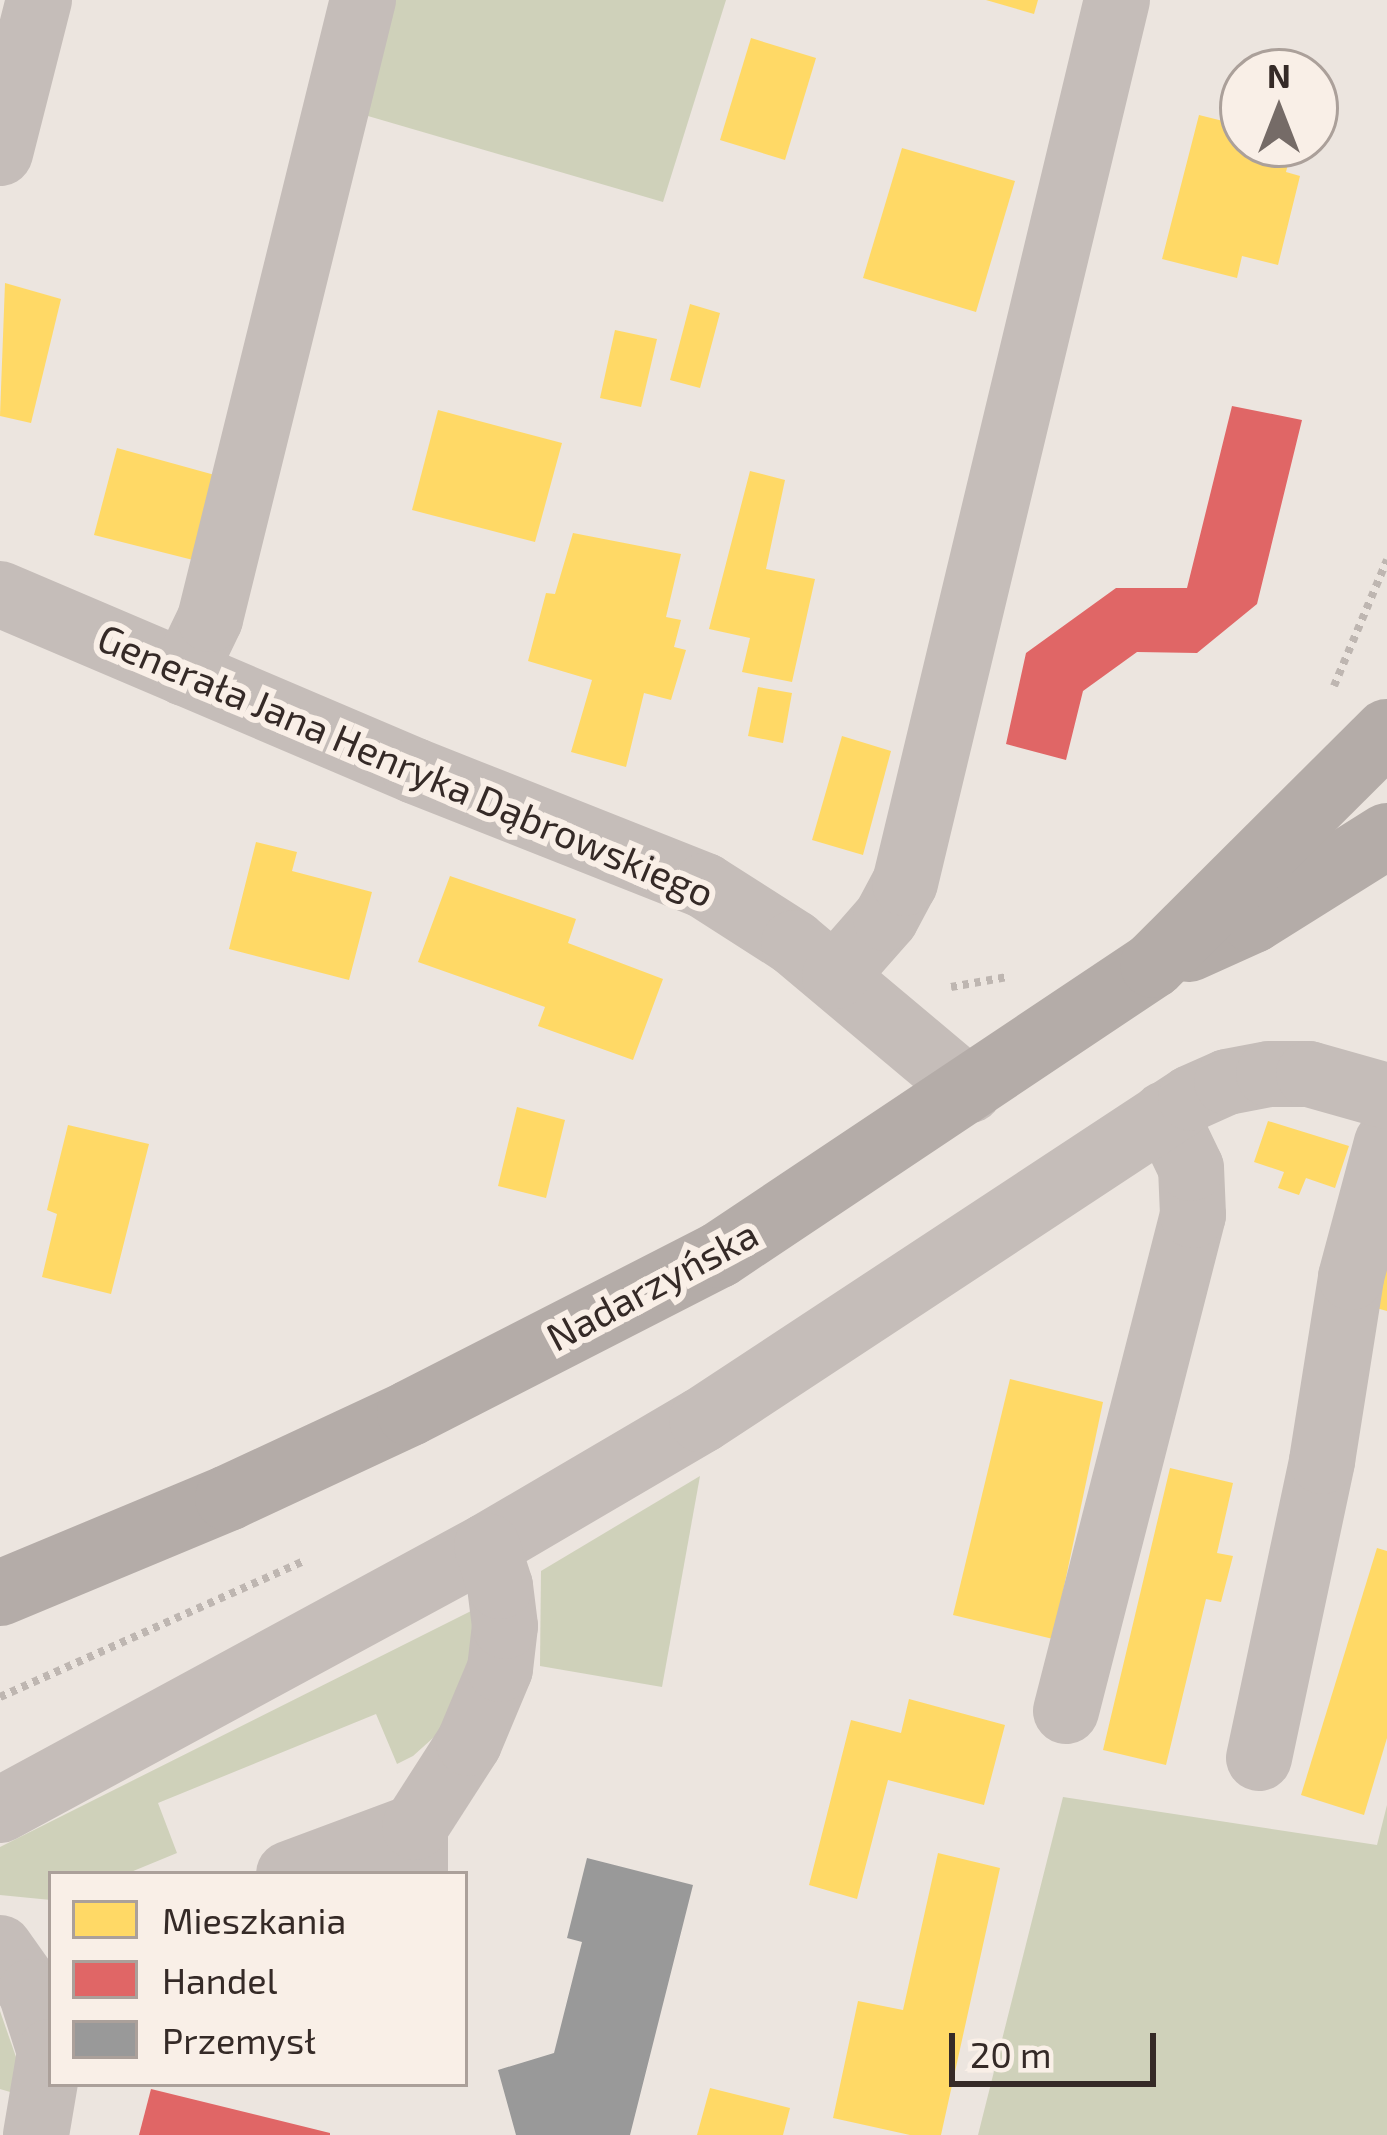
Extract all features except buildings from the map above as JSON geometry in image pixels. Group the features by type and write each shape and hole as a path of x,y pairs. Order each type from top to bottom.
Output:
{"main road":[{"name":"Nadarzyńska","path":"1153,965 1387,732"},
{"name":"Nadarzyńska","path":"0,1594 118,1546 410,1413 719,1255 1153,965 1253,920 1387,836"}],"street":[{"path":"0,153 39,0"},
{"path":"184,673 210,619 363,0"},
{"path":"835,976 886,918 905,883 1117,0"},
{"name":"Generała Jana Henryka Dąbrowskiego","path":"0,594 705,886 756,916 835,976 969,1090"},
{"path":"0,1810 487,1546 702,1420 1165,1114 1227,1082 1268,1074 1309,1074 1387,1096"},
{"path":"1066,1711 1193,1215 1191,1168 1165,1114"},
{"path":"1259,1758 1322,1461 1351,1277 1387,1143"},
{"path":"305,1871 415,1850 500,1669 505,1626 500,1586 487,1546"},
{"path":"22,1954 48,2042"},
{"path":"36,2135 48,2064"}],"path":[{"path":"1325,706 1387,560"},
{"path":"944,989 1024,974"}],"green space":[{"path":"373,0 726,0 663,202 344,109"},
{"path":"700,1476 662,1687 540,1666 541,1571"},
{"path":"483,1605 482,1623 443,1729 413,1756 397,1764 376,1714 158,1803 177,1853 133,1871 48,1871 48,1900 0,1895 0,1847"},
{"path":"1063,1797 1377,1845 1387,1805 1387,2135 978,2135"},
{"path":"0,2011 16,2057 17,2094 0,2089"}]}
